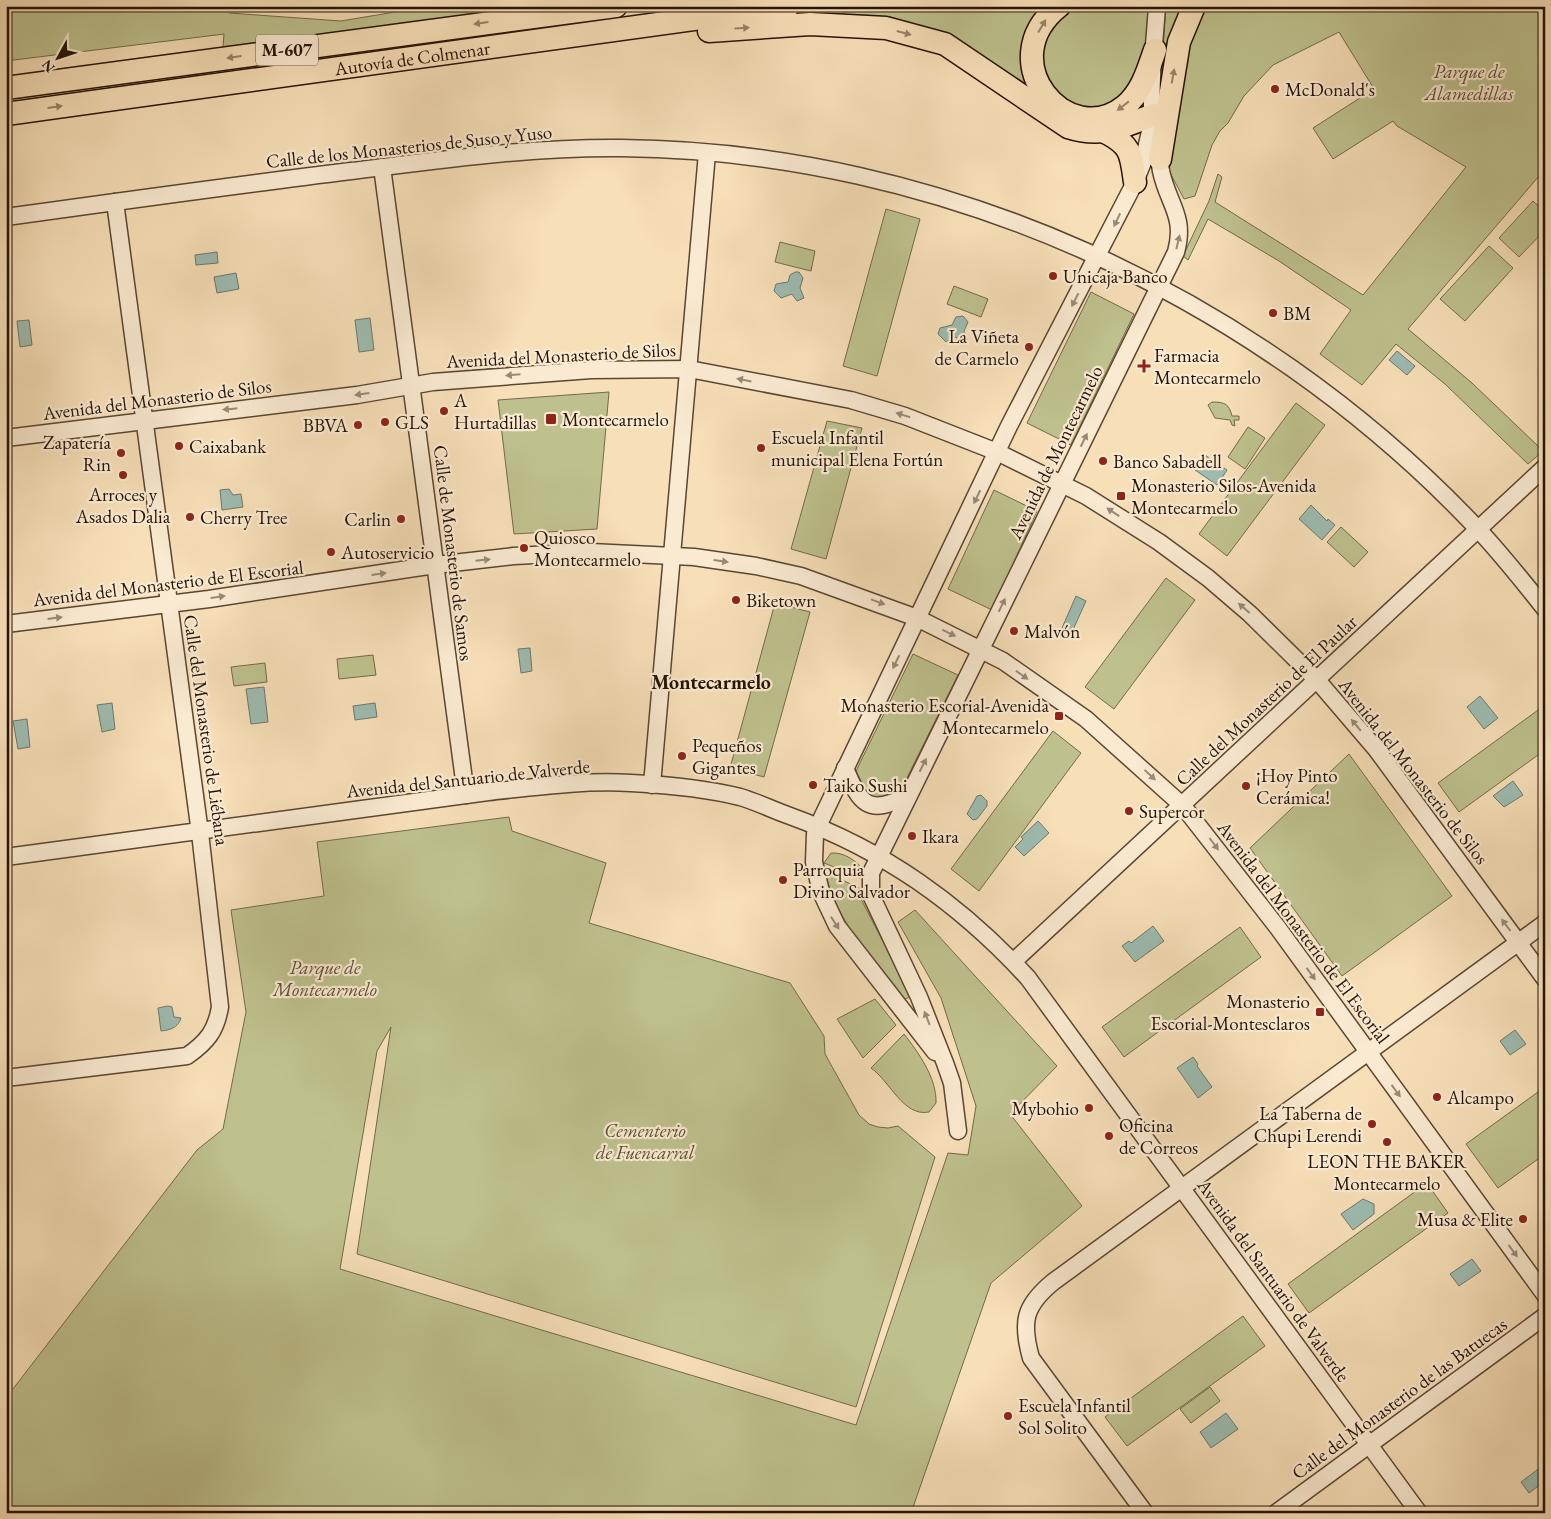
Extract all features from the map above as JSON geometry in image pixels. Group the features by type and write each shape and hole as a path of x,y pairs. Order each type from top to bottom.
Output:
{"highway":[{"path":"564,12 594,6"},
{"name":"Autovía de Colmenar","path":"8,87 616,6"},
{"name":"Autovía de Colmenar","path":"6,114 788,6"},
{"path":"1059,6 1043,22 1039,29 1032,50 1031,64 1041,92 1066,112 1094,118 1110,114 1125,106 1137,93 1155,50"},
{"path":"1160,159 1179,42 1194,6"},
{"path":"444,54 543,50 731,29 810,24 886,28 945,44 1068,127 1080,131 1107,133 1122,140 1128,149 1135,182"},
{"path":"1107,133 1153,116"}],"street":[{"name":"Avenida de Montecarmelo","path":"945,1063 837,926 820,892 814,862 815,834 997,452 1135,182 1143,162 1153,116 1157,6"},
{"name":"Avenida de Montecarmelo","path":"958,1131 952,1083 920,997 871,895 871,873 907,796 1176,252 1180,232 1176,209 1165,186 1153,116"},
{"name":"Calle de los Monasterios de Suso y Yuso","path":"6,217 382,167 542,150 623,148 707,153 828,170 910,189 1015,222 1098,256 1158,286 1218,320 1309,380 1378,434 1478,529 1544,606"},
{"path":"652,785 707,153"},
{"name":"Calle de Monasterio de Samos","path":"382,167 466,795"},
{"name":"Calle del Monasterio de Liébana","path":"6,1078 187,1056 208,1039 217,1025 220,1007 200,833 115,202"},
{"name":"Avenida del Monasterio de Silos","path":"6,438 433,382 549,372 689,370 850,400 905,416 997,452 1110,510 1208,578 1250,614 1317,680 1376,749 1545,979"},
{"name":"Calle del Monasterio de El Paular","path":"1014,962 1544,469"},
{"name":"Avenida del Monasterio de El Escorial","path":"6,624 170,604 514,556 591,552 672,556 742,564 801,576 917,618 1003,661 1086,719 1183,806 1278,928 1545,1295"},
{"path":"845,768 853,788 862,800 874,806 885,806 907,796"},
{"name":"Avenida del Santuario de Valverde","path":"6,858 200,833 466,795 562,784 630,783 674,786 740,797 818,826 878,856 946,900 1014,962 1064,1024 1419,1513"},
{"path":"1145,1513 1031,1358 1025,1331 1030,1306 1040,1293 1182,1187 1545,923"},
{"name":"Calle del Monasterio de las Batuecas","path":"1276,1513 1545,1316"}],"green space":[{"path":"6,6 227,6 229,13 341,21 431,6 536,6 223,47 224,34 6,61"},
{"path":"892,6 1049,6 1031,90 969,52 839,16 845,12"},
{"path":"1070,6 1149,6 1144,71 1112,106 1083,111 1047,90 1042,62 1042,44 1050,27"},
{"path":"1166,6 1188,6 1163,91 1160,89"},
{"name":"Parque de Alamedillas","path":"1201,6 1545,6 1545,169 1408,329 1472,383 1538,446 1542,452 1528,464 1445,384 1396,344 1362,385 1320,354 1351,310 1279,261 1208,219 1188,260 1183,256 1209,201 1218,174 1222,177 1215,202 1363,295 1466,167 1397,126 1393,121 1333,159 1313,128 1374,89 1339,32 1273,65 1244,96 1212,145 1195,196 1184,199 1168,169 1183,54"},
{"path":"1533,201 1545,212 1545,230 1519,257 1499,238"},
{"path":"886,209 920,219 877,376 843,366"},
{"path":"780,242 815,251 811,271 775,262"},
{"path":"1489,246 1513,268 1465,321 1440,299"},
{"path":"954,286 988,299 981,317 947,304"},
{"path":"1091,292 1134,314 1071,445 1027,423"},
{"path":"609,392 597,529 514,534 498,400"},
{"path":"1212,402 1226,404 1232,416 1239,416 1239,420 1234,420 1235,426 1232,425 1230,420 1215,418 1208,405"},
{"path":"1296,403 1325,425 1227,556 1199,534"},
{"path":"827,421 862,428 826,559 791,549"},
{"path":"1248,427 1265,438 1245,469 1228,457"},
{"path":"994,490 1037,511 992,610 948,589"},
{"path":"1341,527 1368,552 1354,567 1327,542"},
{"path":"1166,578 1195,600 1114,709 1085,687"},
{"path":"775,603 810,612 764,777 730,768"},
{"path":"913,654 958,675 901,790 892,799 870,800 855,778 857,769"},
{"path":"373,655 376,675 339,679 337,659"},
{"path":"265,663 267,682 234,686 231,667"},
{"path":"1545,705 1545,750 1459,812 1438,783"},
{"path":"1053,731 1081,753 979,891 951,869"},
{"path":"1349,754 1452,896 1342,976 1250,848"},
{"path":"509,817 512,831 606,863 589,923 790,983 824,1036 825,1054 859,1115 869,1124 878,1127 898,1126 935,1157 856,1407 357,1254 391,1027 377,1051 340,1269 856,1425 948,1153 968,1155 976,1106 941,998 898,922 915,910 1057,1066 1010,1114 1082,1206 991,1283 911,1513 6,1513 6,1398 197,1150 223,1129 246,1012 231,910 324,896 317,842"},
{"path":"831,853 849,857 856,863 862,869 860,878 824,863"},
{"path":"825,872 859,888 860,897 911,996 902,1001 857,940 830,890"},
{"path":"1240,927 1261,957 1124,1057 1102,1027"},
{"path":"875,999 896,1025 863,1058 837,1019"},
{"path":"904,1034 921,1057 933,1084 936,1103 929,1112 920,1112 904,1104 871,1068"},
{"path":"1545,1087 1545,1154 1498,1188 1466,1144"},
{"path":"1427,1183 1448,1213 1309,1313 1288,1284"},
{"path":"1243,1316 1265,1346 1127,1446 1105,1417"},
{"path":"1210,1387 1220,1401 1191,1423 1180,1409"}],"water":[{"path":"217,252 218,263 196,265 195,255"},
{"path":"799,272 803,278 800,288 804,298 797,301 792,294 781,298 774,291 776,284 788,282 790,275"},
{"path":"236,273 239,289 217,293 214,277"},
{"path":"963,316 968,322 964,331 968,341 961,344 956,337 946,342 938,334 940,328 952,325 956,317"},
{"path":"370,318 374,350 359,352 355,320"},
{"path":"29,320 32,345 20,347 17,321"},
{"path":"1397,351 1415,366 1407,375 1389,360"},
{"path":"1205,455 1227,470 1217,485 1195,470"},
{"path":"229,489 233,495 241,494 243,507 222,510 220,490"},
{"path":"1311,505 1327,521 1328,519 1335,525 1322,540 1299,519"},
{"path":"1076,596 1086,601 1072,632 1062,628"},
{"path":"530,648 532,671 521,673 518,649"},
{"path":"264,687 268,722 251,724 246,689"},
{"path":"1480,696 1498,718 1484,729 1467,707"},
{"path":"112,703 115,729 102,732 97,705"},
{"path":"375,703 377,717 355,720 353,706"},
{"path":"27,719 30,747 18,749 13,721"},
{"path":"1513,781 1523,795 1504,807 1493,796"},
{"path":"981,795 987,801 987,806 977,819 973,820 967,814 977,796"},
{"path":"1038,821 1049,833 1024,856 1015,847 1023,839 1021,837"},
{"path":"1153,926 1164,941 1135,962 1122,946 1129,941 1131,943"},
{"path":"172,1007 174,1017 181,1018 173,1028 161,1031 158,1008"},
{"path":"1515,1030 1526,1044 1510,1055 1500,1041"},
{"path":"1193,1057 1212,1087 1198,1098 1177,1068"},
{"path":"1363,1199 1374,1204 1374,1214 1353,1230 1341,1214"},
{"path":"1472,1259 1481,1271 1459,1286 1450,1274"},
{"path":"1226,1413 1238,1429 1211,1448 1200,1432"},
{"path":"1545,1464 1545,1481 1529,1493 1521,1482"}],"place":[{"name":"McDonald's","path":"1275,89"},
{"name":"Unicaja Banco","path":"1053,276"},
{"name":"BM","path":"1273,313"},
{"name":"La Viñeta de Carmelo","path":"1029,347"},
{"name":"Farmacia Montecarmelo","path":"1144,366"},
{"name":"A Hurtadillas","path":"444,411"},
{"name":"Montecarmelo","path":"551,419"},
{"name":"GLS","path":"385,422"},
{"name":"BBVA","path":"358,425"},
{"name":"Caixabank","path":"179,446"},
{"name":"Escuela Infantil municipal Elena Fortún","path":"761,448"},
{"name":"Zapatería Rin","path":"121,453"},
{"name":"Banco Sabadell","path":"1103,461"},
{"name":"Arroces y Asados Dalia","path":"123,475"},
{"name":"Monasterio Silos-Avenida Montecarmelo","path":"1121,496"},
{"name":"Cherry Tree","path":"190,517"},
{"name":"Carlin","path":"401,519"},
{"name":"Quiosco Montecarmelo","path":"524,548"},
{"name":"Autoservicio","path":"331,552"},
{"name":"Biketown","path":"736,600"},
{"name":"Malvón","path":"1014,631"},
{"name":"Monasterio Escorial-Avenida Montecarmelo","path":"1059,716"},
{"name":"Pequeños Gigantes","path":"682,756"},
{"name":"Taiko Sushi","path":"813,785"},
{"name":"¡Hoy Pinto Cerámica!","path":"1246,786"},
{"name":"Supercor","path":"1129,811"},
{"name":"Ikara","path":"912,836"},
{"name":"Parroquia Divino Salvador","path":"783,880"},
{"name":"Monasterio Escorial-Montesclaros","path":"1320,1012"},
{"name":"Alcampo","path":"1437,1097"},
{"name":"Mybohio","path":"1089,1108"},
{"name":"La Taberna de Chupi Lerendi","path":"1372,1124"},
{"name":"Oficina de Correos","path":"1109,1136"},
{"name":"LEON THE BAKER Montecarmelo","path":"1387,1142"},
{"name":"Musa & Elite","path":"1523,1219"},
{"name":"Escuela Infantil Sol Solito","path":"1008,1416"}],"district":[{"name":"Montecarmelo","path":"711,682"}],"park label":[{"name":"Parque de Montecarmelo","path":"325,978"},
{"name":"Cementerio de Fuencarral","path":"645,1141"}]}
